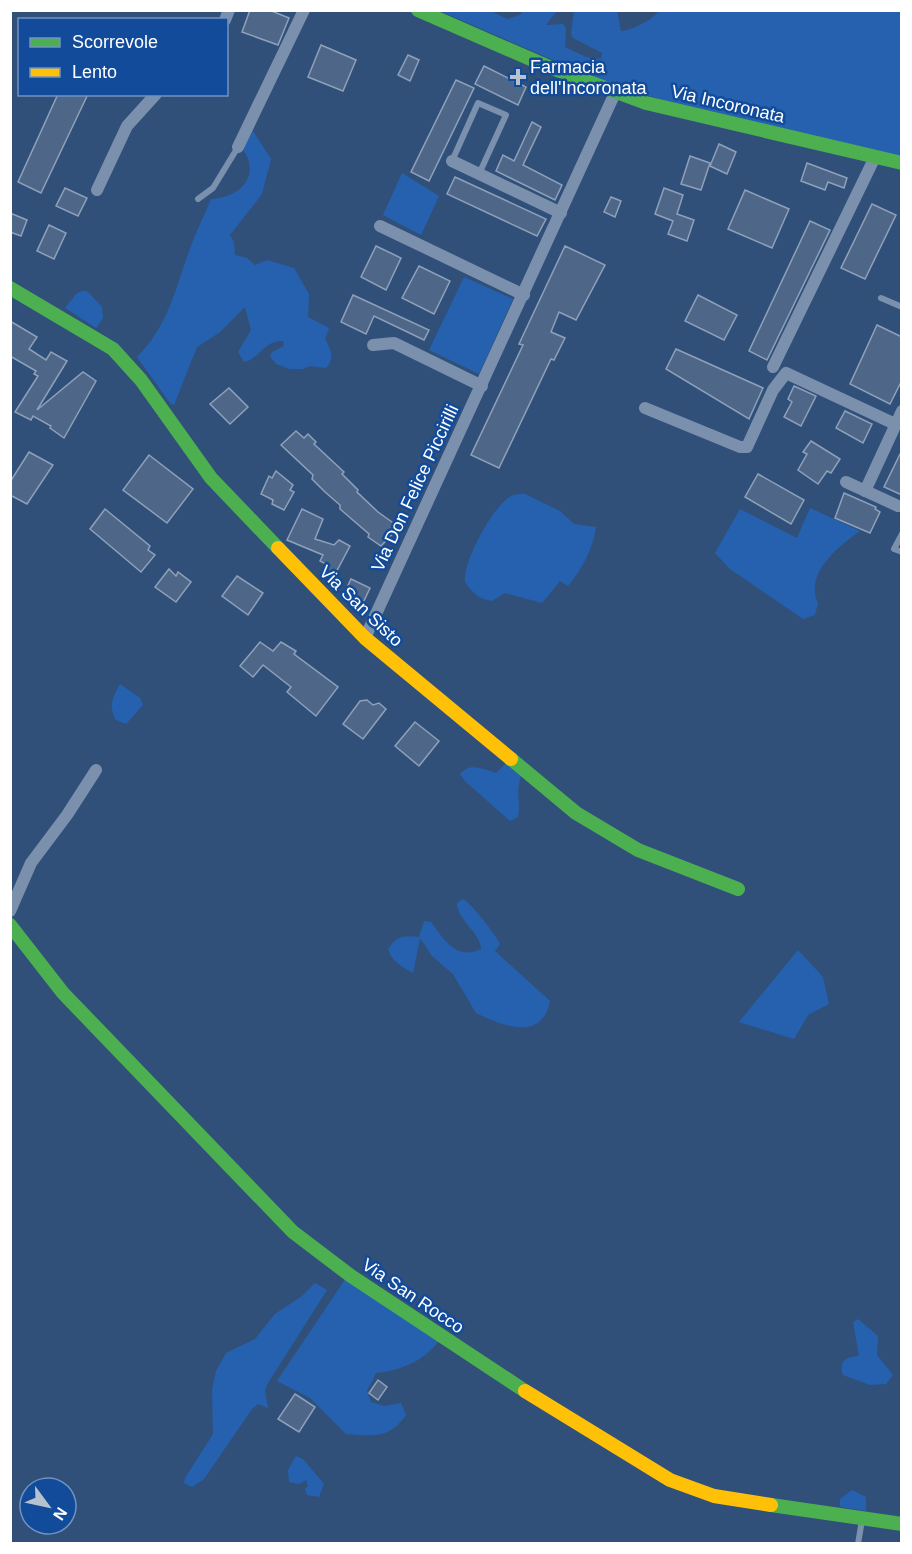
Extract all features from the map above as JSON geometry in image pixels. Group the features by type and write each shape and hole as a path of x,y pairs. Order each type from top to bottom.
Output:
{"street":[{"path":"238,147 304,10"},
{"name":"Via Incoronata","path":"418,10 615,93 657,106 902,163"},
{"name":"Via Don Felice Piccirilli","path":"365,638 615,93"},
{"path":"97,190 127,126 154,96"},
{"path":"773,367 875,157"},
{"path":"452,161 561,213"},
{"path":"381,226 524,295"},
{"name":"Via San Sisto","path":"10,288 113,349 141,380 211,478 365,638 576,813 638,850 738,889"},
{"path":"373,345 394,343 482,386"},
{"path":"645,408 740,447 747,447 773,390 786,373 898,426"},
{"path":"865,491 898,426 902,411"},
{"path":"846,482 898,506"},
{"path":"10,911 31,863 96,771"},
{"name":"Via San Rocco","path":"10,925 63,993 122,1056 294,1232 351,1276 553,1410 670,1480 714,1496 902,1524"}],"lane":[{"path":"452,161 478,103 506,115 479,174"},
{"path":"198,199 213,188 238,147"},
{"path":"881,298 902,308"},
{"path":"902,534 894,549 902,552"},
{"path":"858,1544 862,1518"}],"shaded area":[{"path":"440,11 490,11 508,19 520,15 523,11 557,11 546,25 563,24 566,28 565,47 586,57 601,59 602,53 573,38 571,33 574,11 617,11 621,31 642,24 659,11 901,11 901,158 681,105 611,85"},
{"path":"251,128 271,159 262,194 230,235 234,242 235,255 247,258 255,265 267,260 294,268 309,294 308,317 329,328 325,339 331,358 326,368 310,366 303,369 290,369 276,364 270,356 272,352 284,346 283,341 277,341 244,362 238,352 251,330 245,307 219,333 197,347 174,405 170,403 137,357 149,344 165,316 211,199 222,198 239,190 249,176 248,158 242,148"},
{"path":"402,173 439,196 421,235 383,215"},
{"path":"464,277 513,299 479,374 429,350"},
{"path":"87,291 102,307 103,318 96,328 65,308 76,294"},
{"path":"525,494 560,511 574,524 596,527 590,551 568,586 560,581 542,603 505,593 492,601 483,599 465,582 474,548 488,522 504,502 513,495"},
{"path":"810,508 860,531 833,553 819,571 815,592 818,603 815,615 803,619 730,569 715,553 740,509 797,538"},
{"path":"120,684 140,698 143,705 126,724 116,720 112,710 114,697"},
{"path":"506,763 521,776 518,788 518,817 510,821 460,774 473,767 496,773"},
{"path":"463,899 497,939 500,944 495,951 550,1001 546,1014 539,1022 530,1026 509,1026 476,1013 453,974 432,956 420,938 413,973 392,957 388,949 394,941 401,937 419,937 424,921 431,922 446,942 458,950 472,952 481,949 477,937 458,909 457,903"},
{"path":"798,950 823,977 829,1004 808,1015 794,1039 739,1022"},
{"path":"346,1278 440,1339 420,1359 395,1370 376,1373 367,1391 371,1402 384,1406 401,1403 406,1415 400,1423 380,1434 346,1434 310,1398 277,1381"},
{"path":"315,1283 327,1290 268,1383 265,1390 268,1408 258,1404 252,1409 204,1479 192,1487 184,1483 213,1434 212,1390 216,1371 226,1353 255,1339 275,1314 302,1296"},
{"path":"858,1319 878,1336 877,1355 893,1375 886,1384 870,1385 843,1375 844,1361 850,1357 859,1356 853,1322"},
{"path":"296,1456 303,1459 324,1484 319,1497 307,1495 306,1480 299,1484 289,1482 288,1470"},
{"path":"852,1490 866,1497 866,1511 840,1507 840,1499"}],"building":[{"path":"250,10 269,10 289,18 278,45 242,32"},
{"path":"321,45 356,60 343,91 308,77"},
{"path":"408,55 419,60 410,81 398,75"},
{"path":"484,66 526,87 518,105 475,84"},
{"path":"456,80 474,88 429,181 411,172"},
{"path":"57,96 87,96 41,193 18,182"},
{"path":"532,122 541,127 523,165 562,185 555,200 496,171 503,155 514,161"},
{"path":"719,144 736,152 727,174 710,166"},
{"path":"690,156 710,163 701,190 681,184"},
{"path":"807,163 847,178 844,188 828,182 825,190 801,181"},
{"path":"455,177 546,219 537,236 447,194"},
{"path":"65,188 87,198 78,216 56,206"},
{"path":"664,188 683,195 677,214 694,220 687,241 668,234 673,221 655,214"},
{"path":"745,190 789,209 772,248 728,229"},
{"path":"611,197 621,201 615,217 604,212"},
{"path":"872,204 896,215 865,279 841,268"},
{"path":"10,213 27,220 21,236 10,232"},
{"path":"810,221 830,230 767,360 749,351"},
{"path":"49,225 66,233 54,259 37,251"},
{"path":"376,246 401,258 386,290 361,277"},
{"path":"565,246 605,265 576,320 559,312 551,332 565,338 554,360 551,359 499,468 471,455 523,345 519,344"},
{"path":"419,266 450,281 434,314 402,298"},
{"path":"353,295 429,330 424,340 374,316 366,334 341,322"},
{"path":"698,295 737,315 724,340 685,321"},
{"path":"10,321 37,337 29,349 46,360 51,352 67,361 37,410 83,372 96,381 64,438 50,428 51,426 33,416 31,420 15,412 38,376 34,374 36,371 10,356"},
{"path":"877,325 902,337 902,380 890,404 850,384"},
{"path":"676,349 763,388 749,419 666,369"},
{"path":"794,386 816,396 801,426 784,417 792,402 788,399"},
{"path":"229,388 248,407 230,424 210,404"},
{"path":"845,411 872,424 863,443 836,428"},
{"path":"296,431 304,438 308,434 316,442 314,444 344,472 342,474 358,490 357,492 378,512 399,527 381,546 368,537 369,534 340,509 340,505 312,479 313,475 281,445"},
{"path":"811,441 840,459 831,473 827,471 818,484 798,470 807,454 803,452"},
{"path":"902,450 902,495 884,487"},
{"path":"29,452 53,465 27,504 10,495 10,482"},
{"path":"149,455 193,489 167,523 123,490"},
{"path":"276,471 293,485 290,490 294,492 284,510 272,504 273,500 261,494 269,476 272,478"},
{"path":"758,474 804,500 791,524 745,497"},
{"path":"844,493 876,507 875,509 880,512 870,533 835,518"},
{"path":"105,509 150,546 148,550 155,555 141,572 90,529"},
{"path":"302,509 323,519 315,539 334,545 339,540 350,546 333,578 322,572 326,564 320,561 323,555 287,540"},
{"path":"169,569 176,576 178,572 191,582 176,602 155,587"},
{"path":"237,576 263,593 248,615 222,596"},
{"path":"351,579 370,588 362,605 343,596"},
{"path":"260,642 273,651 281,642 296,651 294,654 338,687 316,716 287,692 291,687 263,665 253,677 240,666"},
{"path":"367,700 373,705 379,703 386,709 363,739 343,724 360,701"},
{"path":"415,722 439,741 419,766 395,746"},
{"path":"378,1380 387,1387 378,1400 369,1393"},
{"path":"295,1394 315,1407 299,1432 278,1419"}],"traffic: fast":[{"path":"418,10 549,67 646,103 902,163"},
{"path":"10,288 113,349 141,380 211,478 278,548"},
{"path":"511,759 576,813 638,850 738,889"},
{"path":"10,925 63,993 293,1232 351,1276 525,1391"},
{"path":"771,1505 902,1524"}],"traffic: slow":[{"path":"278,548 365,638 511,759"},
{"path":"525,1391 670,1480 714,1496 771,1505"}],"place":[{"name":"Farmacia dell'Incoronata","path":"518,77"}]}
